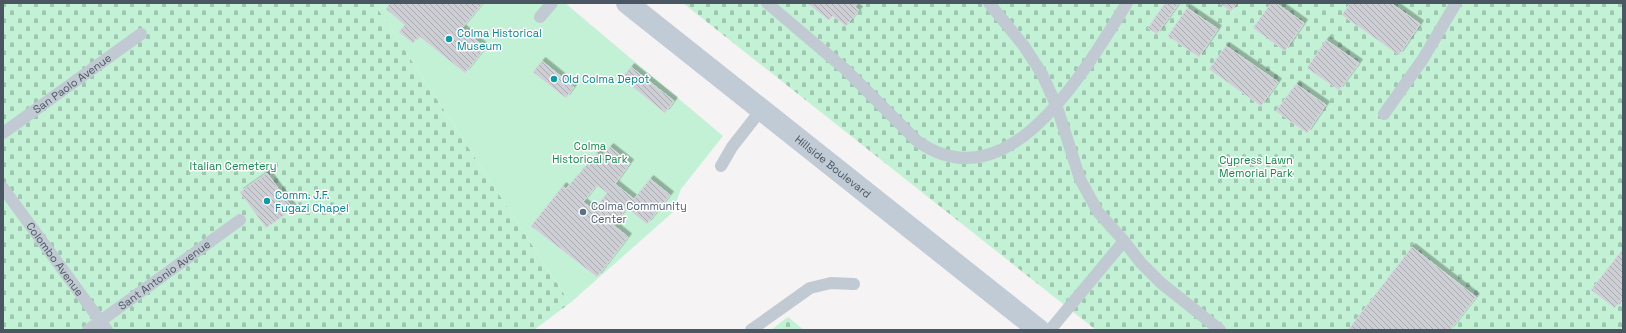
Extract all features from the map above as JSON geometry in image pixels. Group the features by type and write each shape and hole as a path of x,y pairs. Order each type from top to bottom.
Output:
{"main road":[{"name":"Hillside Boulevard","path":"627,3 1039,330"}],"lane":[{"path":"540,17 552,3"},
{"path":"767,3 846,70 917,141 929,149 956,159 972,158 997,152 1026,133 1057,107 1078,80 1127,3"},
{"path":"989,3 1034,59 1057,107 1072,158 1087,195 1102,217 1124,241 1141,263 1161,283 1220,330"},
{"path":"1384,114 1423,59 1456,3"},
{"name":"San Paolo Avenue","path":"3,133 141,34"},
{"path":"721,166 732,147 761,110"},
{"name":"Colombo Avenue","path":"3,188 104,325"},
{"name":"Sant Antonio Avenue","path":"88,330 104,325 240,220"},
{"path":"1050,330 1124,241"},
{"path":"751,330 810,288 831,283 854,284"}],"green space":[{"name":"Italian Cemetery","path":"3,3 374,3 570,303 534,330 3,330"},
{"name":"Colma Historical Park","path":"374,3 565,3 723,136 681,189 672,213 570,303"},
{"name":"Cypress Lawn Memorial Park","path":"683,3 1623,3 1623,330 1096,330"},
{"path":"788,317 804,330 771,330"}],"building":[{"name":"Colma Historical Museum","path":"390,3 480,3 482,4 462,28 485,48 465,73 419,36 413,43 399,32 405,25 386,9"},
{"path":"807,3 858,3 855,7 859,10 846,26 833,16 829,20"},
{"path":"1165,3 1179,3 1157,34 1148,28"},
{"path":"1219,3 1237,3 1231,11"},
{"path":"1271,3 1276,3 1304,23 1285,51 1253,28"},
{"path":"1350,3 1391,3 1420,24 1399,55 1342,15"},
{"path":"1187,8 1218,29 1199,57 1168,36"},
{"path":"1326,40 1359,63 1339,90 1307,68"},
{"path":"1226,46 1278,82 1261,106 1209,69"},
{"name":"Old Colma Depot","path":"542,61 574,87 566,98 533,72"},
{"path":"631,67 674,101 665,113 622,78"},
{"path":"1296,84 1326,105 1307,133 1276,111"},
{"name":"Colma Community Center","path":"610,147 630,163 615,184 634,199 650,179 670,195 647,224 627,208 613,225 628,237 597,277 531,226 563,186 566,189 597,153 601,157","holes":["597,185 607,193 594,210 583,202"]},
{"name":"Comm. J.F. Fugazi Chapel","path":"267,173 293,209 266,228 240,192"},
{"path":"1412,247 1476,297 1450,330 1348,330"},
{"path":"1623,249 1623,297 1615,308 1591,290"}],"place":[{"name":"Colma Historical Museum","path":"449,39"},
{"name":"Old Colma Depot","path":"554,79"},
{"name":"Comm. J.F. Fugazi Chapel","path":"267,201"},
{"name":"Colma Community Center","path":"583,212"}]}
